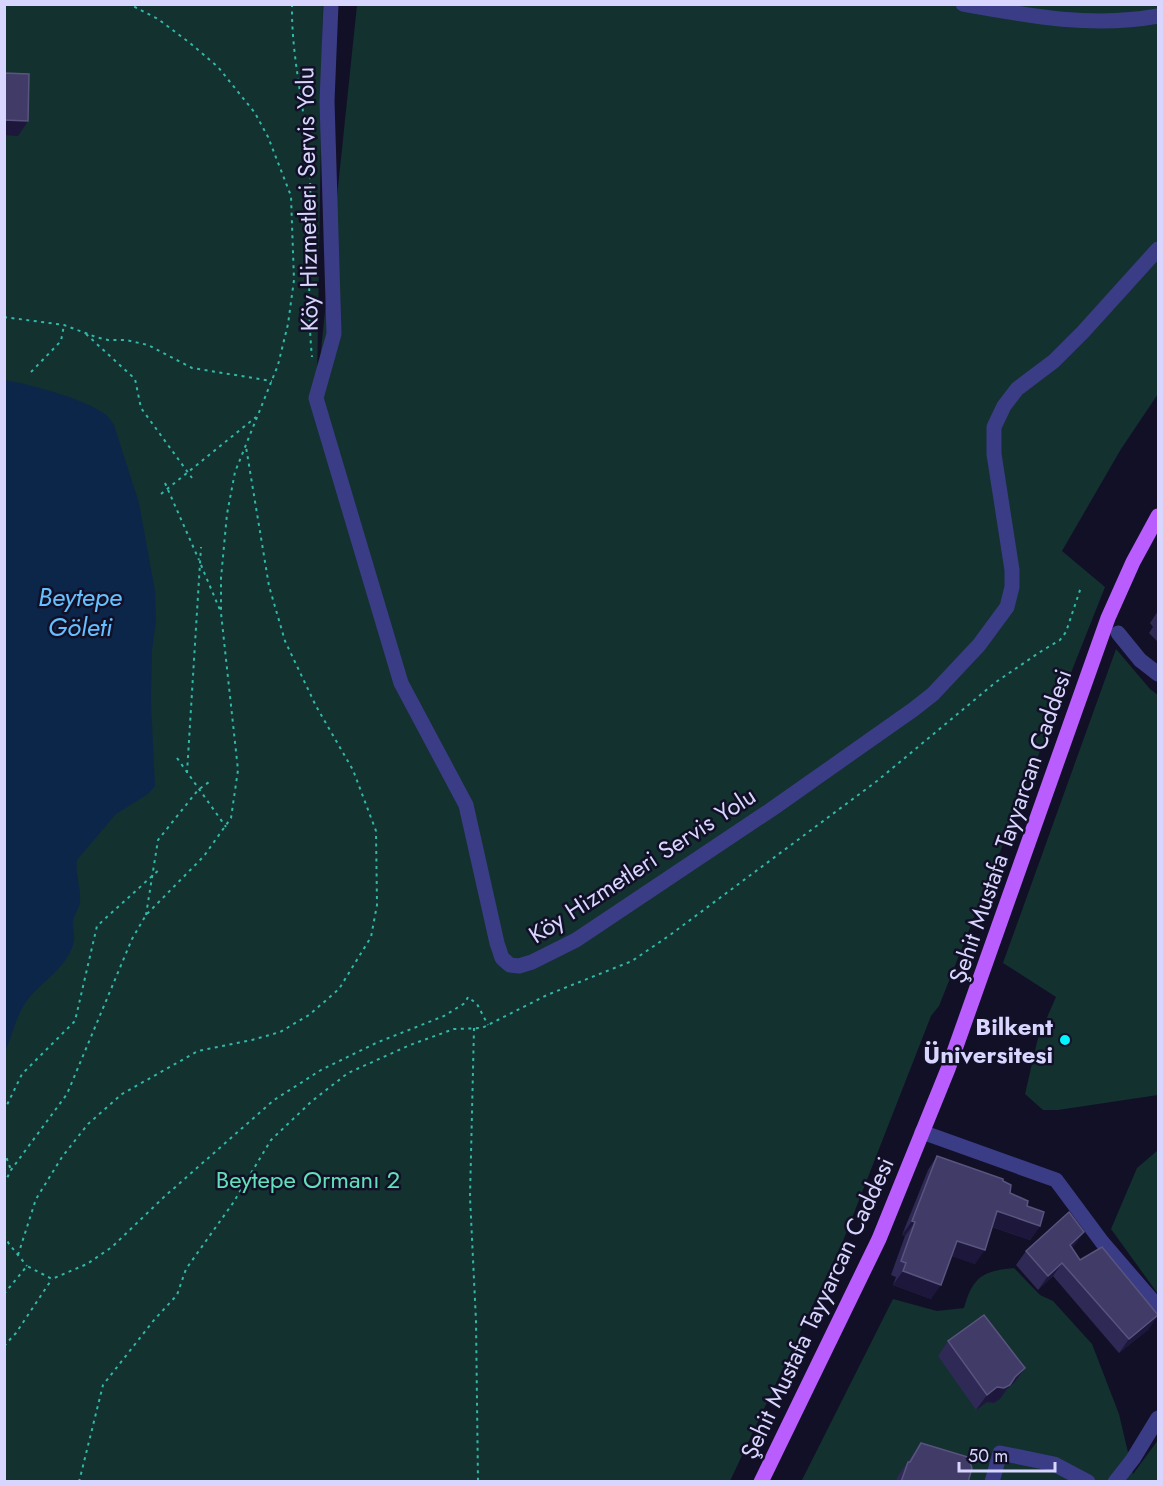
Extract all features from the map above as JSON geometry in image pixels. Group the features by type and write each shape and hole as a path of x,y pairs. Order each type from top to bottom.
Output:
{"main road":[{"name":"Şehit Mustafa Tayyarcan Caddesi","path":"761,1482 879,1239 948,1069 1108,618 1133,562 1158,516"}],"street":[{"name":"Köy Hizmetleri Servis Yolu","path":"331,4 327,101 334,334 316,398 401,683 466,805 497,943 502,958 510,965 519,966 532,962 576,940 772,809 933,694 979,645 1007,607 1012,587 1012,570 994,454 994,427 1004,406 1017,389 1054,361 1158,249"},
{"path":"963,4 1084,22 1116,22 1158,16"},
{"path":"1118,633 1140,660 1158,674"},
{"path":"922,1132 1056,1180 1102,1242 1158,1307"},
{"path":"1115,1482 1133,1459 1158,1418"},
{"path":"992,1482 1000,1453 1054,1464 1088,1482"}],"path":[{"path":"4,1184 11,1170 67,1094 132,939 146,915 204,856 231,818 238,770 221,612 221,578 227,514 235,472 278,365 288,324 294,280 291,196 281,166 255,113 218,67 158,19 129,4"},
{"path":"292,4 294,58 304,111 310,177 310,334 313,366"},
{"path":"4,317 64,325 108,340 126,340 148,345 192,368 272,381"},
{"path":"31,372 61,341 64,325"},
{"path":"84,332 135,379 141,408 192,478"},
{"path":"161,494 258,415"},
{"path":"18,1255 36,1199 62,1157 88,1124 122,1094 198,1051 280,1032 309,1015 339,989 371,937 377,905 376,831 353,770 316,705 285,641 268,586 246,444"},
{"path":"165,483 221,612"},
{"path":"187,773 201,547"},
{"path":"78,1482 103,1385 154,1320 177,1295 186,1269 233,1203 271,1140 312,1101 348,1073 410,1045 454,1029 482,1028 547,994 632,961 878,781 996,682 1060,640 1066,632 1081,587"},
{"path":"177,758 226,827"},
{"path":"146,915 158,840 198,790 209,782"},
{"path":"4,1112 22,1074 75,1021 97,926 161,868"},
{"path":"4,1346 16,1333 52,1279 87,1264 112,1247 164,1197 274,1100 321,1070 376,1043 444,1016 465,1003 468,997 477,1004 488,1025"},
{"path":"474,1028 470,1197 476,1321 478,1482"},
{"path":"4,1150 11,1170"},
{"path":"4,1235 27,1266 52,1279"},
{"path":"4,1294 27,1266"}],"green space":[{"name":"Beytepe Ormanı 2","path":"5,5 323,5 317,388 357,5 1158,5 1158,394 1121,449 1062,551 1105,587 939,1006 931,1016 843,1241 730,1481 5,1482"},
{"path":"1116,649 1150,689 1158,695 1158,1095 1058,1110 1043,1110 1025,1094 1038,1038 1056,997 1003,963"},
{"path":"1158,1150 1158,1294 1111,1229 1137,1168"},
{"path":"1014,1268 1040,1295 1053,1301 1092,1344 1119,1414 1133,1474 1158,1440 1158,1481 801,1482 893,1299 937,1311 964,1308 971,1289 980,1278 994,1271"}],"water":[{"name":"Beytepe Göleti","path":"5,380 42,389 83,403 105,414 114,425 139,503 155,591 156,620 152,650 151,702 155,786 148,794 116,814 77,860 80,901 73,920 73,945 60,968 25,1004 5,1052"}],"building":[{"path":"4,73 29,74 28,121 4,120"},
{"path":"937,1156 1003,1179 1011,1185 1010,1193 1028,1201 1027,1206 1044,1212 1040,1226 997,1211 985,1250 957,1241 941,1285 903,1271 906,1263 901,1261 915,1222 912,1221"},
{"path":"1069,1212 1084,1232 1070,1245 1080,1260 1102,1247 1158,1315 1129,1339 1062,1263 1048,1276 1026,1251"},
{"path":"984,1315 1025,1368 1010,1385 1004,1388 997,1387 987,1395 948,1341"},
{"path":"921,1443 968,1457 972,1468 968,1482 901,1482 908,1462"}],"place":[{"name":"Bilkent Üniversitesi","path":"1065,1040"}]}
